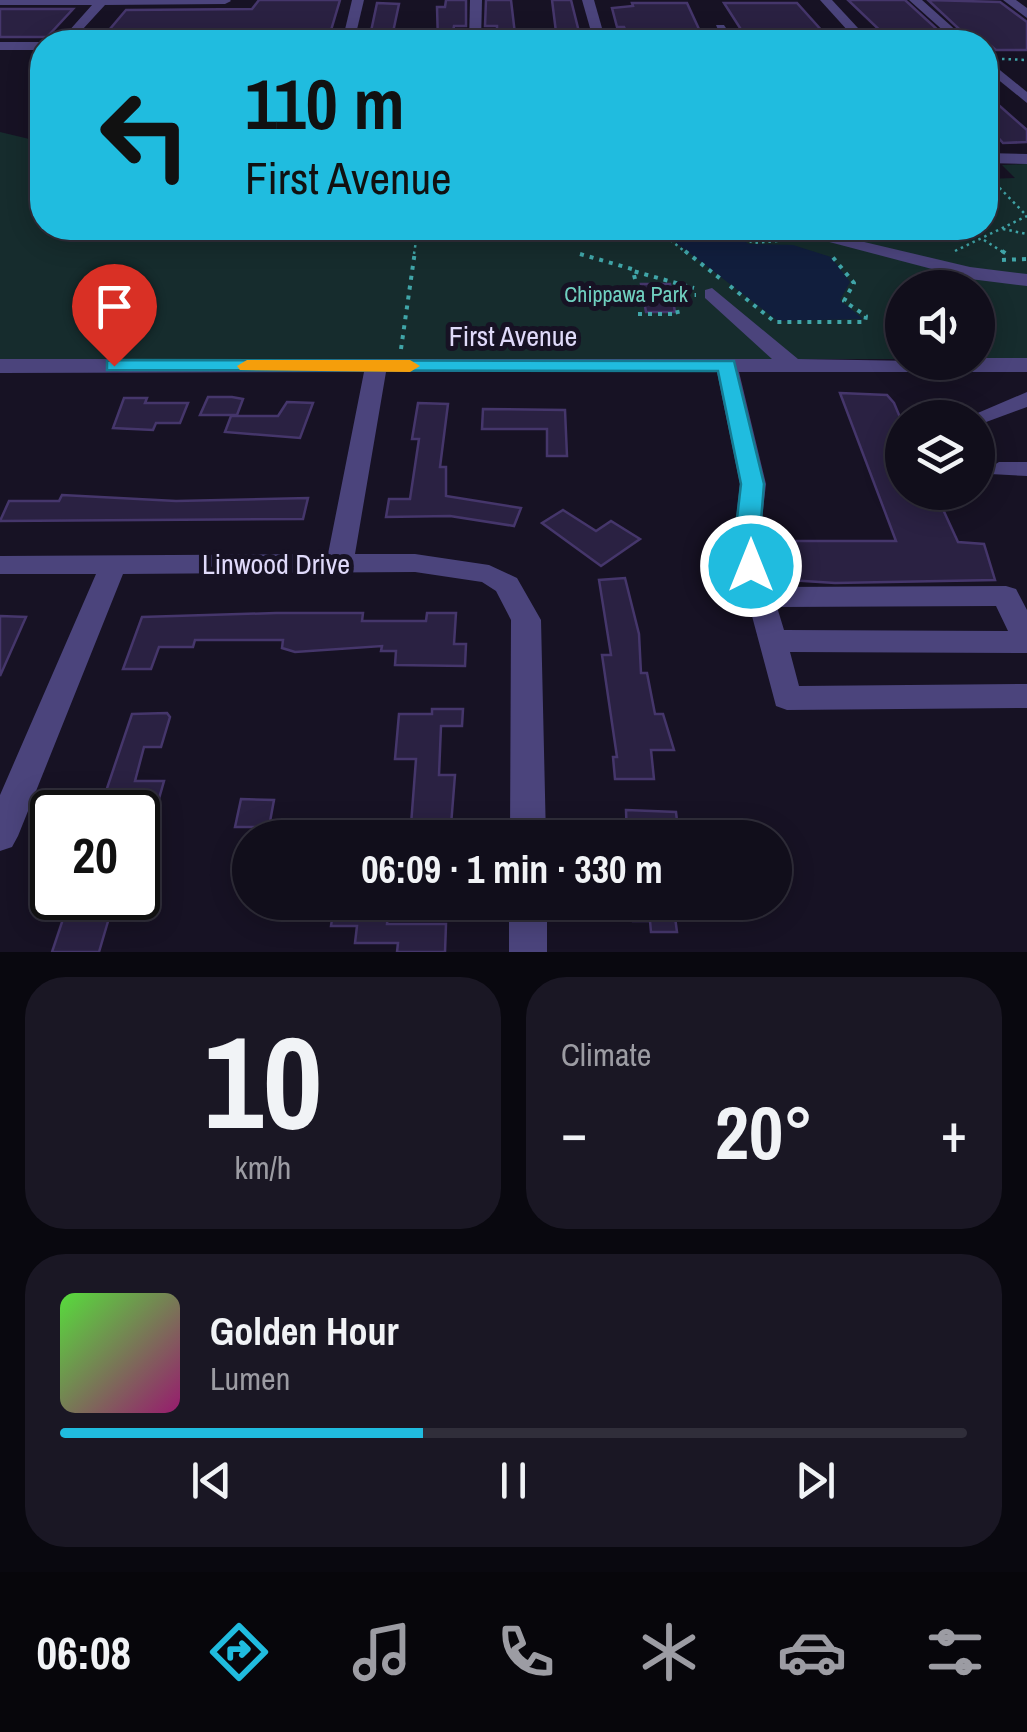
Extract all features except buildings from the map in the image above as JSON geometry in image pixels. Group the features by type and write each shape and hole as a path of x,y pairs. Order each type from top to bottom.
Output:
{"street":[{"path":"351,30 358,0"},
{"path":"475,30 476,0"},
{"path":"588,0 597,30"},
{"path":"826,0 854,30"},
{"path":"915,0 949,30"},
{"path":"1009,0 1027,14"},
{"path":"76,30 102,1"},
{"path":"0,2 224,1"},
{"path":"2,48 30,47"},
{"path":"998,74 1027,100"},
{"path":"998,158 1027,159"},
{"path":"814,240 1027,280"},
{"path":"702,293 792,365"},
{"path":"1000,365 1027,378"},
{"name":"First Avenue","path":"0,366 1027,365"},
{"path":"340,563 386,366"},
{"path":"727,366 753,484 746,545 788,698 1027,696"},
{"path":"995,411 1027,399"},
{"path":"999,469 1027,469"},
{"name":"Linwood Drive","path":"0,565 414,563 488,574 508,585 526,620 528,820"},
{"path":"0,836 113,565"},
{"path":"760,597 1006,596 1027,641 773,641"},
{"path":"528,920 528,952"}],"path":[{"path":"998,185 1027,216 998,232"},
{"path":"1003,229 1027,234"},
{"path":"386,366 405,342 417,240"},
{"path":"670,240 776,322 865,322 866,316 844,301 853,291 849,275 834,256 818,251"},
{"path":"935,264 984,240 1012,258 1027,259"},
{"path":"580,254 702,293"},
{"path":"633,271 635,279"},
{"path":"638,314 678,314 674,295 702,293"}],"green space":[{"name":"Chippawa Park","path":"0,132 30,139 30,240 998,240 998,179 1015,178 1002,165 1027,164 1027,359 995,359 995,270 885,270 885,359 0,359"}],"water":[{"path":"673,240 793,245 831,257 850,282 840,300 863,319 778,321"}],"slow traffic":[{"path":"247,366 410,366"}],"route":[{"path":"114,366 727,366 753,484 746,545 751,566"}]}
